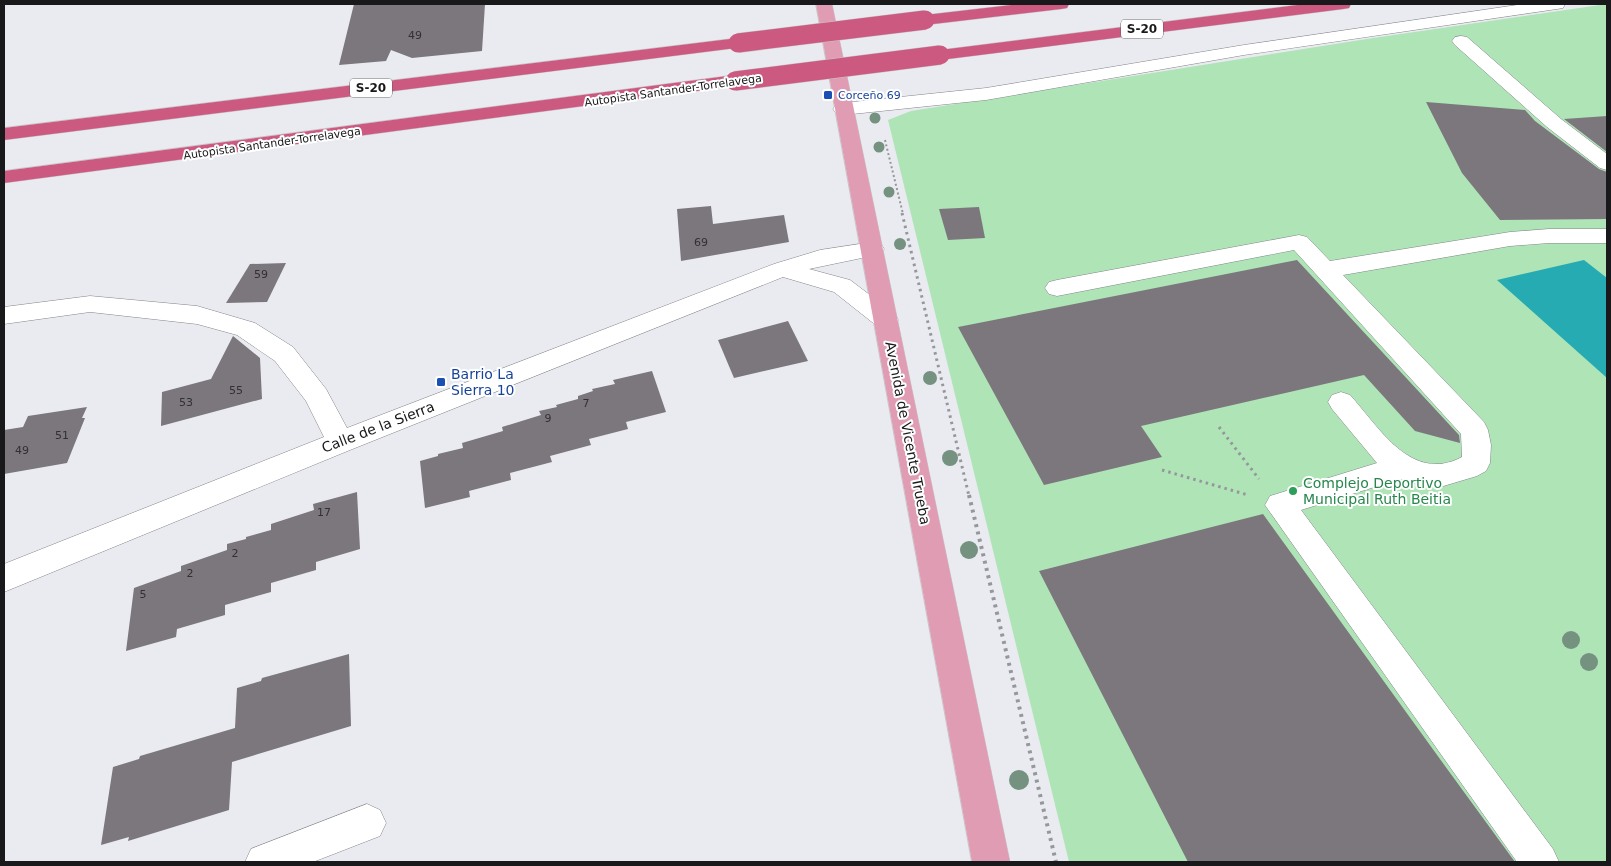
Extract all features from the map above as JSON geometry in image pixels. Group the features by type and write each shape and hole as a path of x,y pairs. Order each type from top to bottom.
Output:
{"highway":[{"name":"S-20","path":"4,134 1061,4"},
{"name":"Autopista Santander-Torrelavega","path":"4,177 735,81 1343,4"}],"main road":[{"name":"Avenida de Vicente Trueba","path":"824,4 991,862"}],"street":[{"path":"844,109 986,94 1253,48 1557,4"},
{"path":"1461,41 1554,123 1607,164"},
{"path":"1325,270 1510,239 1549,236 1607,236"},
{"path":"1057,288 1299,242 1474,430 1477,446 1476,463 1462,471 1447,476 1420,474 1401,467 1375,442 1341,402"},
{"name":"Calle de la Sierra","path":"5,573 782,269 820,258 873,249"},
{"path":"782,269 842,286 886,320"},
{"path":"4,315 90,304 197,315 246,329 284,354 317,396 340,442"},
{"path":"1401,467 1280,505 1540,862"},
{"path":"264,862 366,823"}],"path":[{"path":"877,106 1056,862"},
{"path":"1219,427 1280,505"},
{"path":"1162,470 1280,505"}],"green space":[{"name":"Complejo Deportivo Municipal Ruth Beitia","path":"1607,4 1607,862 1069,862 888,120 911,111 1373,38"}],"water":[{"path":"1584,260 1607,278 1607,378 1497,280"}],"building":[{"path":"354,4 485,4 482,51 412,58 391,50 386,61 339,65"},
{"path":"1426,102 1525,110 1535,121 1599,169 1607,172 1607,219 1500,220 1462,173"},
{"path":"1607,116 1607,152 1564,119"},
{"path":"711,206 713,224 784,215 789,242 681,261 677,209"},
{"path":"979,207 985,238 948,240 939,209"},
{"path":"1297,260 1459,435 1460,443 1415,431 1364,375 1141,426 1162,457 1044,485 958,327"},
{"path":"286,263 267,302 226,303 250,264"},
{"path":"788,321 808,361 734,378 718,340"},
{"path":"233,336 260,358 262,399 161,426 162,392 211,379"},
{"path":"652,371 666,412 626,422 628,429 589,439 591,445 550,456 552,462 510,473 511,480 469,491 470,497 425,508 420,461 463,448 462,443 503,431 502,427 541,415 539,411 578,399 578,396 593,391 592,389 615,384 613,380"},
{"path":"87,407 82,418 85,418 67,463 4,474 4,430 23,427 28,416"},
{"path":"357,492 360,549 316,562 316,570 271,583 271,592 225,605 225,615 177,629 176,637 126,651 134,588 181,571 181,566 227,550 227,544 271,530 271,524 314,510 313,504"},
{"path":"1263,514 1515,862 1188,862 1039,571"},
{"path":"349,654 351,726 232,762 229,810 128,841 129,837 101,845 113,767 139,759 140,756 235,728 237,688 261,681 262,678"}],"place":[{"name":"Corceño 69","path":"828,95"},
{"name":"Barrio La Sierra 10","path":"441,382"},
{"name":"Complejo Deportivo Municipal Ruth Beitia","path":"1293,491"}]}
